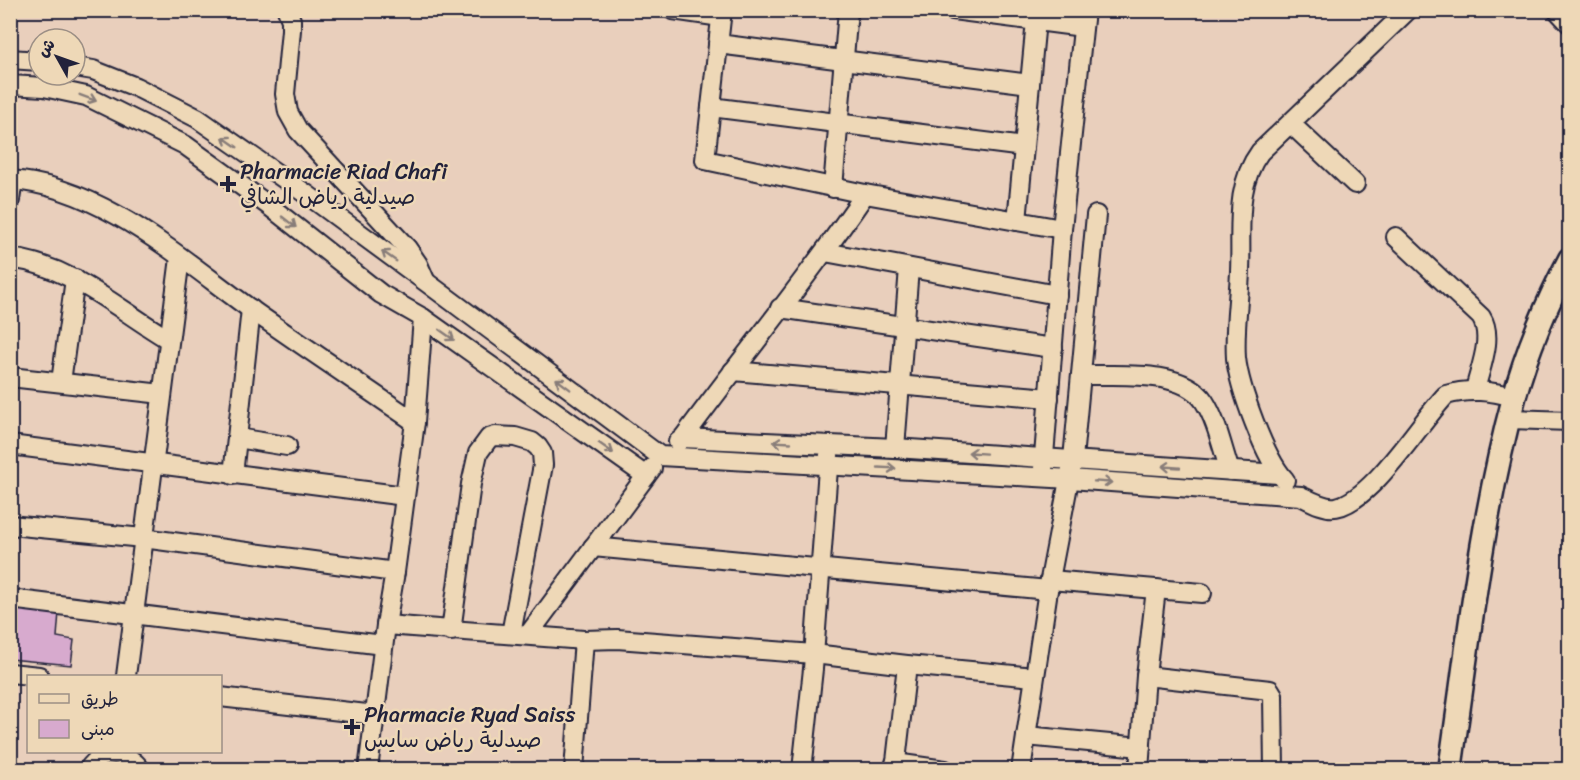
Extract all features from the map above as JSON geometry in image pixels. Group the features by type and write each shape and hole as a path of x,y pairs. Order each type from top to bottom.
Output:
{"main road":[{"path":"1450,770 1481,561 1514,397 1544,316 1569,259"}],"street":[{"path":"287,10 291,20 291,30 285,94 291,118 298,130 407,248 426,282"},
{"path":"673,10 721,14 705,160 833,188 1062,229"},
{"path":"833,188 848,10"},
{"path":"954,10 1084,19 1062,229 1042,478"},
{"path":"1408,10 1321,92 1260,152 1251,164 1242,196 1240,228 1236,357 1240,378 1255,420 1279,474 1301,496 1320,505 1335,507 1355,500 1379,477 1446,394 1476,390 1514,397"},
{"path":"1557,10 1569,24"},
{"path":"1017,221 1036,16"},
{"path":"718,44 1030,84"},
{"path":"10,59 27,60"},
{"path":"87,69 136,87 197,118 309,196 660,456 1070,479 1301,496"},
{"path":"10,85 44,87 86,96 185,145 268,205 381,294 423,318 646,476"},
{"path":"711,107 1024,147"},
{"path":"1291,124 1355,184"},
{"path":"10,200 12,180 61,189 97,204 180,258 415,422"},
{"path":"519,635 593,547 660,456 683,438 825,252 865,194"},
{"path":"1021,770 1049,585 1073,459 1096,215"},
{"path":"1396,237 1486,325 1487,334 1476,390"},
{"path":"825,252 1057,295"},
{"path":"10,258 42,264 75,279 168,339"},
{"path":"126,675 180,258"},
{"path":"895,448 909,268"},
{"path":"62,382 75,279"},
{"path":"780,308 1053,348"},
{"path":"233,475 251,309"},
{"path":"368,770 383,645 415,422 423,318"},
{"path":"733,370 1049,398"},
{"path":"1081,375 1154,377 1187,385 1204,400 1230,471"},
{"path":"10,377 162,394"},
{"path":"1509,419 1569,421"},
{"path":"451,631 471,484 478,453 489,438 507,436 532,442 542,453 543,465 519,635"},
{"path":"237,438 286,446"},
{"path":"683,438 895,448 1279,474"},
{"path":"802,770 814,654 829,445"},
{"path":"10,446 405,496"},
{"path":"10,525 143,538 395,572"},
{"path":"593,547 1049,585 1202,592"},
{"path":"1139,770 1146,676 1156,589"},
{"path":"10,599 68,607 133,612 383,645"},
{"path":"386,626 584,640 617,639 814,654 1034,677"},
{"path":"574,770 584,640"},
{"path":"907,665 895,766 945,770"},
{"path":"10,673 29,675"},
{"path":"1146,676 1270,690 1273,695 1274,770"},
{"path":"222,697 375,716"},
{"path":"1026,736 1141,747"},
{"path":"88,770 102,757 118,753 136,762 141,770"}],"building":[{"path":"10,605 59,612 57,637 74,640 71,665 10,659"}],"place":[{"name":"Pharmacie Riad Chafi صيدلية رياض الشافي","path":"228,184"},
{"name":"Pharmacie Ryad Saiss صيدلية رياض سايس","path":"352,727"}]}
